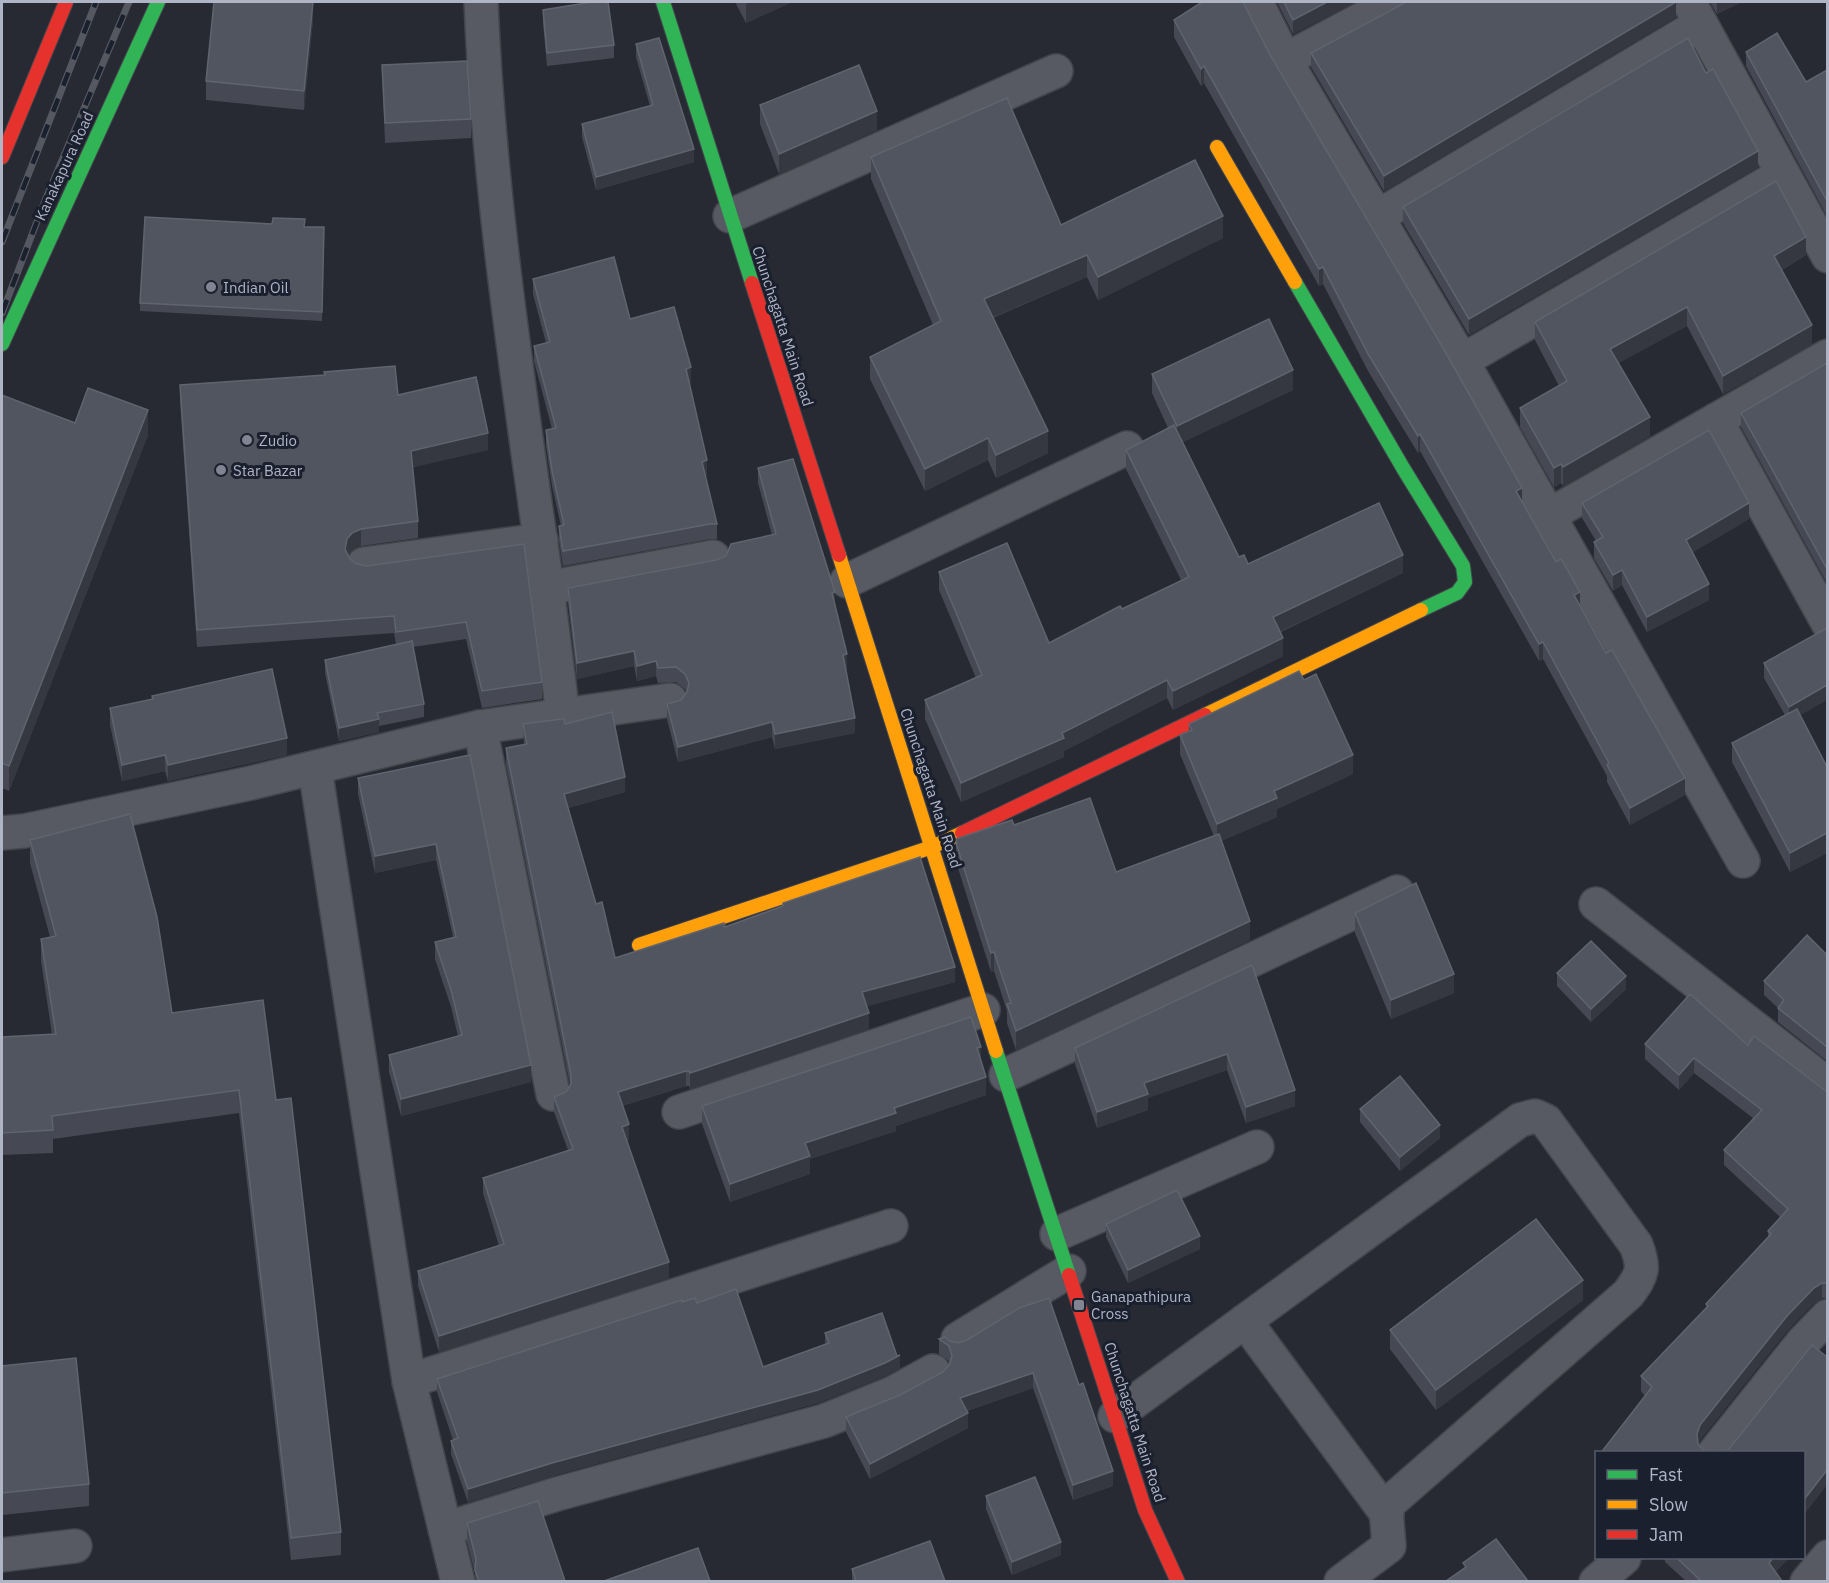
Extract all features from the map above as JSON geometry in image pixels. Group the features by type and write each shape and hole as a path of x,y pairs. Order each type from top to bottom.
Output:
{"main road":[{"path":"2,157 66,2"},
{"name":"Kanakapura Road","path":"2,344 158,2"},
{"name":"Chunchagatta Main Road","path":"663,2 983,1010 1006,1075 1145,1510 1178,1581"},
{"path":"639,945 932,847 1457,593 1465,582 1463,566 1403,468 1217,147"}],"street":[{"path":"481,2 484,70 511,340 541,540 563,716"},
{"path":"1256,2 1285,60 1462,361 1743,861"},
{"path":"1285,60 1394,2"},
{"path":"1377,217 1695,13 1827,256"},
{"path":"730,216 1056,71"},
{"path":"1462,361 1783,174"},
{"path":"1548,516 1827,356"},
{"path":"1716,420 1827,623"},
{"path":"847,581 1127,448"},
{"path":"364,564 541,540"},
{"path":"547,588 713,557"},
{"path":"2,833 24,831 112,813 315,768 480,727 670,700"},
{"path":"480,727 553,1094"},
{"path":"315,768 409,1381 458,1581"},
{"path":"1006,1075 1397,892"},
{"path":"1596,904 1827,1085"},
{"path":"679,1112 983,1010"},
{"path":"1115,1416 1520,1120 1535,1116 1546,1121 1636,1245 1642,1262 1640,1278 1628,1294 1388,1504 1389,1546 1341,1581"},
{"path":"1057,1234 1257,1147"},
{"path":"409,1381 891,1226"},
{"path":"958,1339 1069,1271"},
{"path":"1716,1451 1802,1343 1827,1316"},
{"path":"1245,1321 1387,1514"},
{"path":"445,1529 557,1494 824,1421 893,1393 933,1371"},
{"path":"2,1556 75,1546"},
{"path":"1807,1581 1827,1557"},
{"path":"1596,1581 1622,1559"}],"building":[{"path":"214,2 313,2 304,91 206,81"},
{"path":"592,2 608,2 614,45 547,53 543,10"},
{"path":"1202,2 1243,2 1269,53 1446,353 1522,488 1516,491 1556,562 1561,559 1580,592 1574,595 1606,653 1612,650 1685,778 1630,808 1607,765 1609,763 1543,642 1539,644 1420,434 1418,436 1368,354 1323,267 1319,269 1204,66 1201,69 1174,20"},
{"path":"1284,2 1327,2 1293,20"},
{"path":"1405,2 1676,2 1384,176 1311,53"},
{"path":"1777,33 1806,82 1827,70 1827,201 1746,52"},
{"path":"659,38 694,149 596,177 582,124 653,105 636,44"},
{"path":"1688,38 1706,73 1713,69 1758,151 1469,319 1403,207"},
{"path":"467,61 471,119 385,123 382,65"},
{"path":"859,65 877,111 779,154 760,105"},
{"path":"1007,98 1061,225 1195,160 1223,216 1098,277 1087,255 984,299 1048,431 996,455 988,438 925,469 870,357 941,321 871,157"},
{"path":"1776,181 1806,237 1774,256 1812,325 1723,376 1687,307 1610,349 1650,417 1563,467 1561,464 1554,468 1520,408 1567,381 1535,322"},
{"path":"145,217 272,224 273,218 305,219 304,227 324,227 322,312 140,303"},
{"path":"614,257 630,319 674,307 691,367 686,369 707,460 702,462 717,524 563,551 559,526 564,525 546,430 556,428 534,346 550,342 533,279"},
{"path":"1269,319 1293,370 1177,426 1152,374"},
{"path":"1827,363 1827,569 1741,413"},
{"path":"395,366 398,395 476,377 488,433 411,451 418,521 361,529 352,533 347,539 345,549 350,559 357,564 367,566 524,544 542,682 482,691 466,622 396,632 394,616 197,630 180,385 325,375 324,372"},
{"path":"88,388 148,410 9,766 2,763 2,395 75,423"},
{"path":"1174,425 1239,557 1244,555 1248,564 1379,503 1403,555 1273,617 1283,638 1173,691 1167,680 1062,733 1064,738 961,783 925,700 982,675 939,572 1007,543 1049,643 1120,606 1122,609 1189,577 1126,450"},
{"path":"1709,430 1749,503 1686,540 1709,584 1647,617 1622,570 1613,575 1594,542 1603,537 1582,503"},
{"path":"793,459 835,592 832,593 847,654 843,655 855,718 775,734 772,722 678,747 667,704 681,700 687,692 689,683 685,674 676,667 658,668 656,661 637,666 634,651 577,663 568,588 716,560 726,556 731,544 776,534 758,468"},
{"path":"1827,628 1827,685 1789,707 1764,663"},
{"path":"412,641 424,704 377,713 379,719 339,728 325,660"},
{"path":"272,669 287,738 168,765 165,755 122,765 110,708 153,699 152,696"},
{"path":"1299,671 1304,680 1316,674 1353,755 1274,791 1277,798 1217,824 1180,735 1192,730 1189,724"},
{"path":"1797,709 1827,767 1827,833 1790,853 1732,743"},
{"path":"612,712 625,777 564,794 596,904 602,902 615,958 724,923 725,927 783,906 783,903 920,857 955,967 862,992 869,1013 690,1073 686,1071 618,1092 629,1124 622,1127 669,1262 439,1336 418,1271 504,1244 483,1178 573,1149 554,1097 566,1092 571,1084 571,1075 506,748 527,744 523,724 564,719 565,724"},
{"path":"470,755 531,1065 401,1099 389,1055 462,1035 451,990 435,942 456,937 436,844 375,856 358,778"},
{"path":"1090,798 1116,872 1219,834 1250,921 1016,1031 1007,1004 1011,1003 994,952 991,953 956,839 1012,820 1014,825"},
{"path":"130,814 157,917 172,1013 263,1000 276,1100 291,1098 341,1532 291,1538 239,1090 52,1116 53,1130 2,1133 2,1037 56,1034 41,939 56,936 30,840"},
{"path":"1416,883 1454,974 1391,1000 1355,913"},
{"path":"1807,935 1827,955 1827,1047 1778,1008 1784,1000 1764,981"},
{"path":"1591,941 1626,976 1591,1009 1557,973"},
{"path":"1252,965 1295,1090 1246,1107 1227,1054 1144,1083 1148,1094 1097,1112 1075,1048"},
{"path":"1690,994 1748,1045 1754,1036 1827,1092 1827,1283 1814,1288 1787,1316 1700,1425 1697,1434 1698,1444 1704,1451 1603,1450 1652,1387 1641,1376 1708,1306 1706,1304 1771,1234 1768,1231 1788,1209 1724,1150 1762,1110 1694,1058 1679,1075 1645,1044"},
{"path":"971,1017 981,1047 977,1048 986,1077 894,1108 896,1113 805,1143 810,1156 730,1184 702,1106"},
{"path":"1400,1076 1440,1125 1400,1157 1360,1109"},
{"path":"1177,1190 1200,1236 1128,1270 1106,1224"},
{"path":"1536,1219 1583,1280 1436,1390 1390,1330"},
{"path":"736,1289 763,1367 829,1343 825,1333 882,1313 897,1356 900,1355 818,1390 552,1463 468,1489 451,1441 458,1438 437,1379 682,1300 682,1302 695,1298 697,1303"},
{"path":"1049,1298 1079,1385 1083,1383 1113,1471 1073,1485 1033,1373 960,1398 968,1413 870,1464 846,1417 900,1395 943,1372 952,1356 949,1346 939,1339 945,1337 958,1343 967,1340 1019,1308"},
{"path":"1812,1345 1827,1357 1827,1470 1805,1498 1805,1451 1726,1451"},
{"path":"76,1358 89,1484 2,1493 2,1366"},
{"path":"1035,1477 1061,1542 1012,1562 986,1496"},
{"path":"538,1501 565,1581 479,1581 467,1523"},
{"path":"1496,1539 1528,1581 1446,1581 1466,1567 1463,1563"},
{"path":"930,1541 945,1581 856,1581 852,1569"},
{"path":"698,1548 710,1581 604,1581"},
{"path":"1678,1559 1772,1559 1769,1563 1782,1581 1701,1581"}],"railway":[{"path":"2,242 96,2"},
{"path":"2,313 46,198 129,2"}],"traffic: fast":[{"path":"2,344 158,2"},
{"path":"663,2 752,283"},
{"path":"1295,282 1463,566 1465,582 1457,593 1421,610"},
{"path":"996,1051 1069,1275"}],"traffic: slow":[{"path":"1217,147 1295,282"},
{"path":"839,555 996,1051"},
{"path":"1205,715 1421,610"},
{"path":"639,945 932,847 962,833"}],"traffic: jam":[{"path":"2,157 66,2"},
{"path":"752,283 839,555"},
{"path":"962,833 1205,715"},
{"path":"1069,1275 1145,1510 1178,1582"}],"place":[{"name":"Indian Oil","path":"211,287"},
{"name":"Zudio","path":"247,440"},
{"name":"Star Bazar","path":"221,470"},
{"name":"Ganapathipura Cross","path":"1079,1305"}]}
